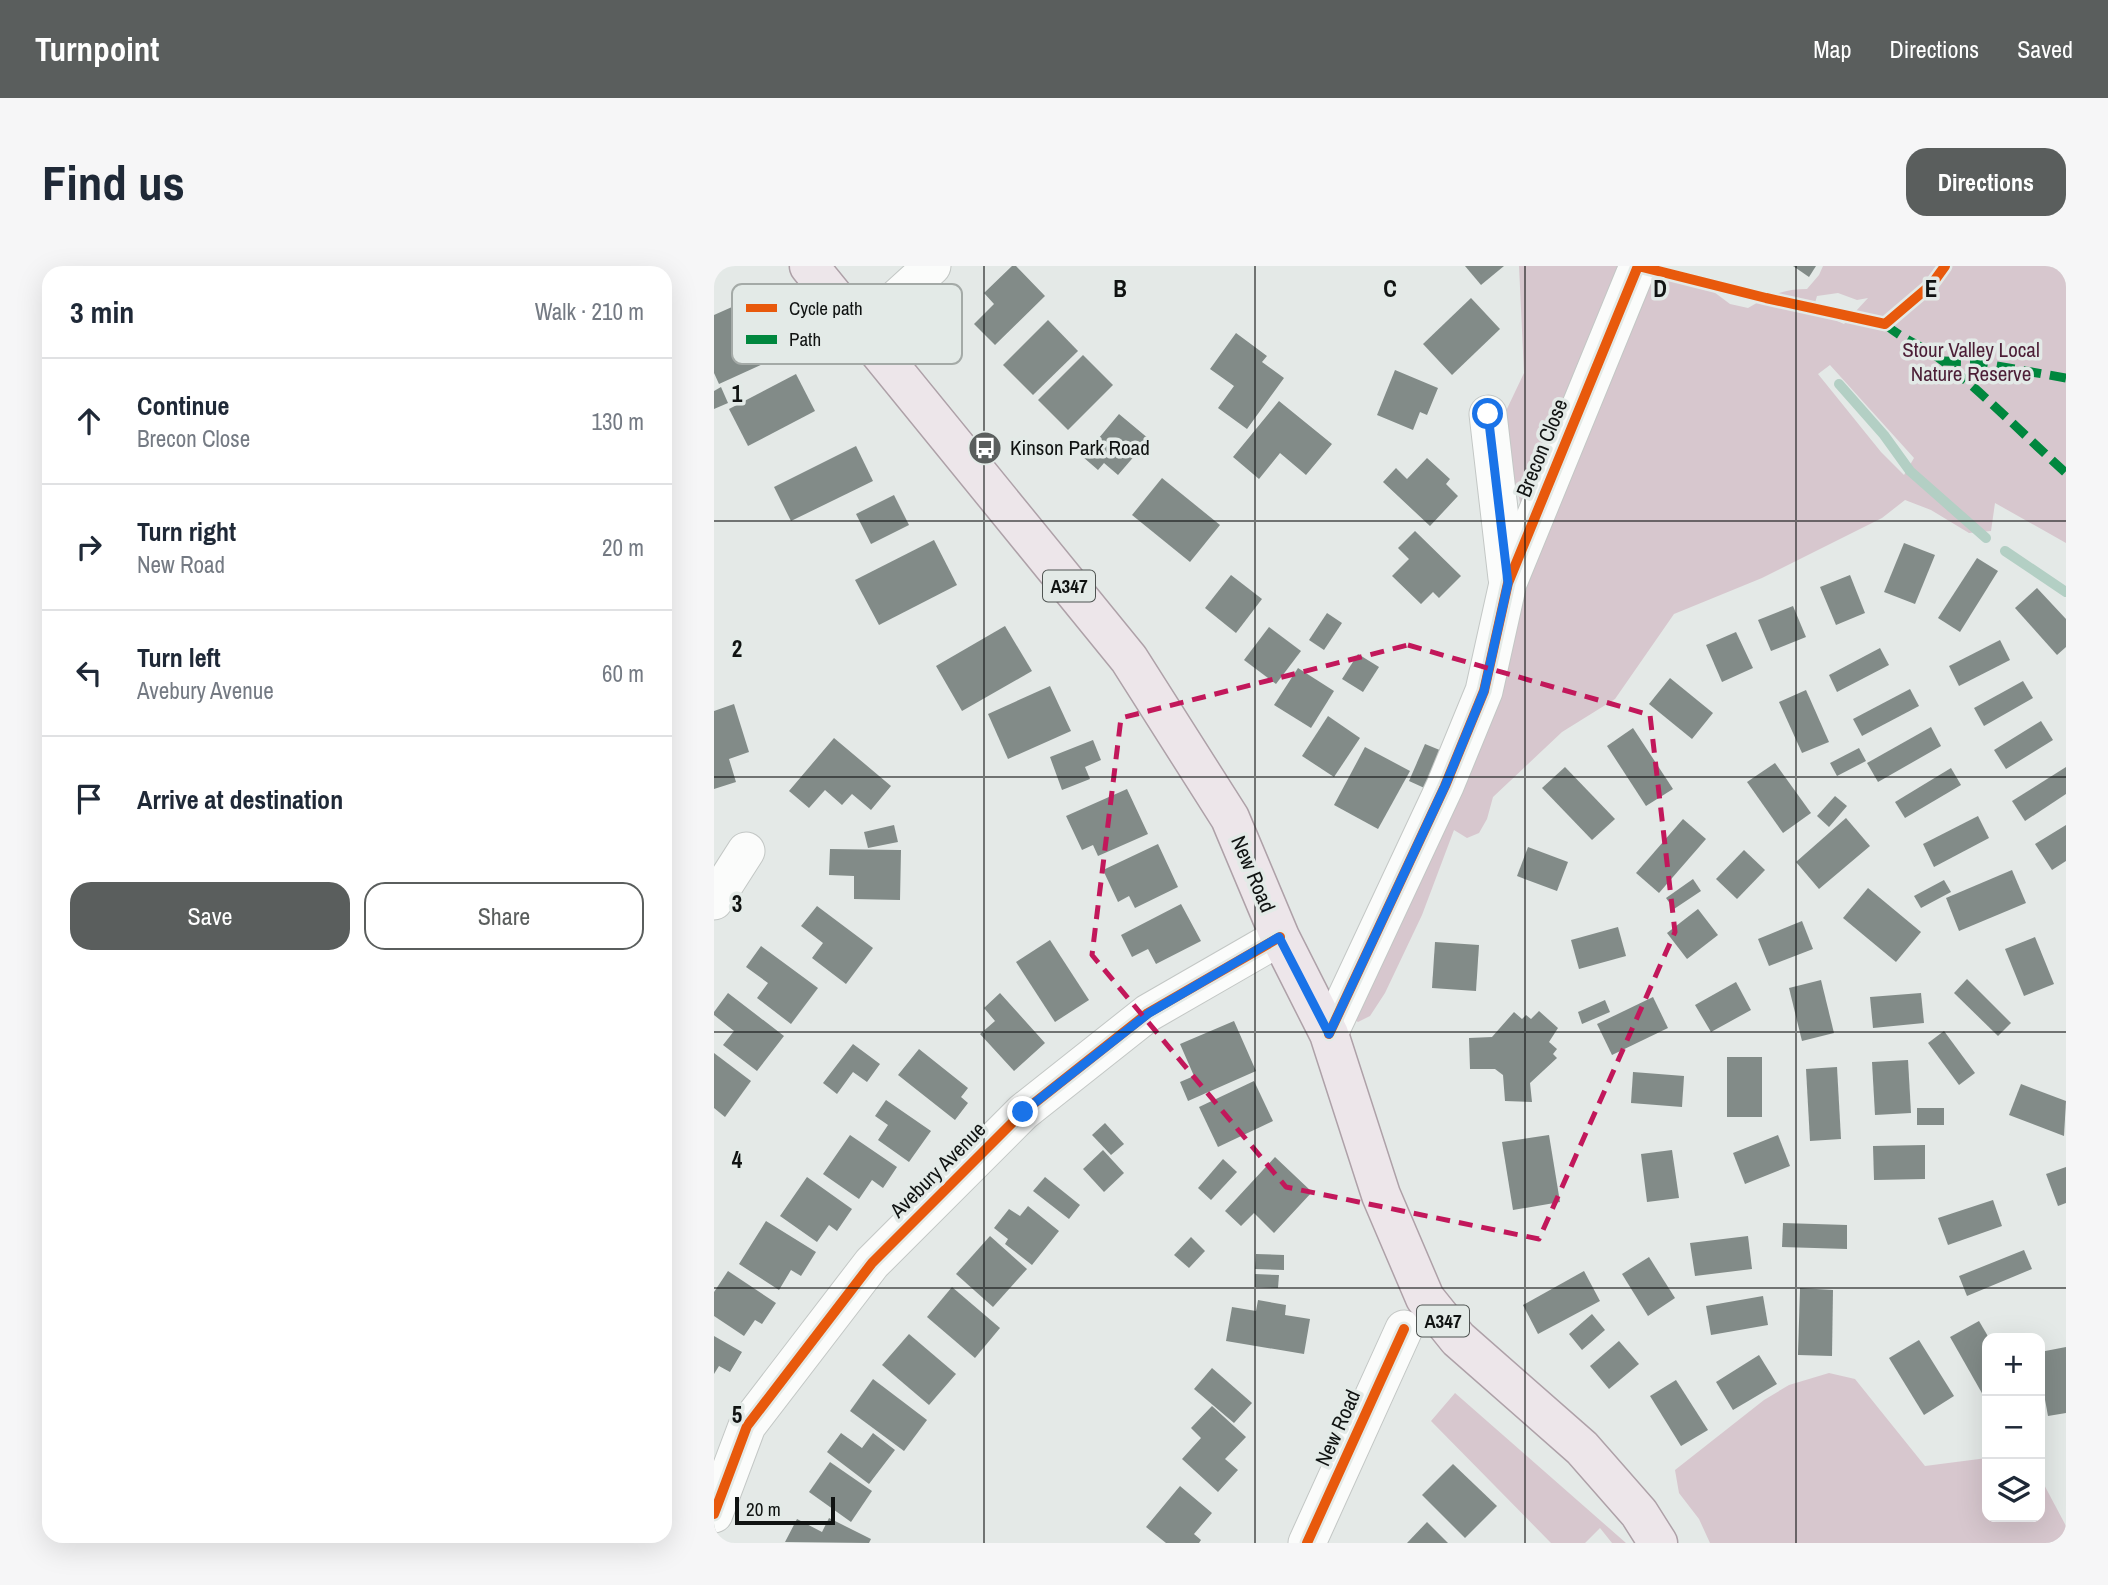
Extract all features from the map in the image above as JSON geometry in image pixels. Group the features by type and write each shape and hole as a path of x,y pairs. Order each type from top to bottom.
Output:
{"main road":[{"name":"New Road","path":"809,266 824,284"},
{"name":"New Road","path":"890,364 1129,659 1230,818 1279,937 1329,1034 1381,1195 1424,1298 1458,1339 1582,1448 1639,1513 1658,1543"}],"street":[{"path":"912,284 932,266"},
{"name":"Brecon Close","path":"1329,1034 1445,786 1484,691 1508,583 1638,266"},
{"name":"Brecon Close","path":"1488,414 1508,583"},
{"path":"714,901 746,851"},
{"name":"Avebury Avenue","path":"714,1514 747,1426 872,1263 1023,1112 1149,1013 1279,937"},
{"name":"New Road","path":"1307,1543 1404,1329"}],"highlighted area":[{"path":"1408,645 1650,715 1675,932 1539,1239 1286,1187 1092,955 1121,718"}],"green space":[{"name":"Stour Valley Local Nature Reserve","path":"1519,266 1629,266 1645,275 1658,270 1676,272 1702,283 1730,304 1748,308 1776,294 1807,289 1823,266 2066,266 2066,543 1995,503 1991,531 1969,533 1931,510 1905,500 1882,518 1762,578 1674,614 1615,699 1562,732 1493,797 1487,819 1479,833 1467,838 1454,830 1422,915 1385,993 1370,1016 1358,1022 1351,1017 1523,522 1519,497 1500,479 1496,432 1524,373","holes":["1838,293 1857,300 1868,298 1844,324 1813,310 1817,296","1830,365 1914,458 1904,475 1881,452 1818,374"]},
{"path":"1829,1373 1855,1379 1925,1466 1982,1459 1982,1522 2045,1522 2045,1486 2066,1526 2066,1543 1710,1543 1699,1519 1679,1493 1675,1470 1764,1400 1789,1385"},
{"path":"1455,1393 1626,1543 1612,1543 1600,1528 1585,1543 1551,1543 1431,1421"}],"building":[{"path":"1012,266 1016,266 1045,296 995,345 974,324 994,304 984,293"},
{"path":"1465,266 1504,266 1481,285"},
{"path":"1793,266 1816,266 1809,277"},
{"path":"1471,298 1500,329 1452,375 1423,344"},
{"path":"732,307 732,364 763,364 719,384 714,373 714,315"},
{"path":"1048,320 1078,351 1033,395 1003,365"},
{"path":"1236,333 1267,356 1262,362 1284,378 1247,429 1218,408 1234,386 1210,369"},
{"path":"1083,355 1113,385 1068,430 1038,400"},
{"path":"1395,370 1438,388 1427,415 1420,412 1413,430 1377,415"},
{"path":"796,374 815,411 748,446 729,409"},
{"path":"721,387 728,403 714,409 714,391"},
{"path":"1279,401 1332,444 1306,475 1280,453 1259,479 1233,457"},
{"path":"1119,414 1149,439 1118,475 1104,463 1098,470 1083,457"},
{"path":"856,446 873,481 791,521 774,487"},
{"path":"1427,458 1450,479 1446,484 1458,496 1430,526 1383,482 1396,468 1407,479"},
{"path":"1162,478 1220,525 1190,562 1132,515"},
{"path":"894,495 909,525 871,544 856,514"},
{"path":"1415,531 1461,576 1439,598 1433,592 1421,604 1392,576 1409,559 1398,548"},
{"path":"934,540 957,585 879,625 855,580"},
{"path":"1904,543 1935,555 1915,604 1884,592"},
{"path":"1977,558 1998,571 1960,632 1938,618"},
{"path":"1231,575 1262,599 1236,633 1205,608"},
{"path":"1850,575 1865,613 1836,625 1820,587"},
{"path":"2037,588 2066,619 2066,647 2057,655 2015,608"},
{"path":"1793,606 1806,637 1771,651 1758,620"},
{"path":"1327,613 1342,623 1324,650 1309,640"},
{"path":"1005,626 1032,671 962,711 936,666"},
{"path":"1269,627 1301,651 1276,684 1244,660"},
{"path":"1736,632 1753,668 1722,682 1706,645"},
{"path":"2000,640 2010,660 1959,686 1949,666"},
{"path":"1880,648 1889,665 1837,692 1829,675"},
{"path":"1358,654 1379,667 1363,692 1342,679"},
{"path":"1298,668 1334,691 1311,728 1274,705"},
{"path":"1670,678 1713,713 1692,739 1649,704"},
{"path":"2023,681 2033,698 1984,726 1974,708"},
{"path":"1050,686 1071,731 1008,759 988,714"},
{"path":"1910,689 1919,706 1862,736 1853,719"},
{"path":"1806,690 1829,742 1802,753 1779,702"},
{"path":"734,704 749,752 729,759 736,782 714,789 714,711"},
{"path":"1328,716 1360,738 1334,777 1302,756"},
{"path":"2041,721 2053,740 2006,769 1994,750"},
{"path":"1931,727 1941,746 1878,782 1867,763"},
{"path":"1633,728 1673,789 1646,806 1607,746"},
{"path":"834,738 891,786 871,810 852,794 842,805 825,790 809,808 789,791"},
{"path":"1093,740 1101,760 1085,767 1090,779 1062,790 1050,757"},
{"path":"1425,744 1447,753 1431,791 1409,781"},
{"path":"1365,747 1410,771 1378,829 1334,805"},
{"path":"1859,748 1866,761 1837,776 1830,763"},
{"path":"1775,763 1811,813 1783,833 1747,782"},
{"path":"1565,767 1615,819 1592,840 1542,788"},
{"path":"2066,767 2066,794 2025,821 2012,801"},
{"path":"1951,768 1961,785 1905,818 1895,802"},
{"path":"1127,789 1148,834 1098,856 1093,845 1082,850 1066,816"},
{"path":"1835,796 1847,806 1829,827 1817,816"},
{"path":"1978,816 1989,838 1934,867 1923,844"},
{"path":"1846,818 1870,846 1819,889 1796,862"},
{"path":"1683,819 1706,839 1659,893 1636,873"},
{"path":"894,825 898,842 868,848 864,832"},
{"path":"2066,825 2066,861 2052,870 2035,844"},
{"path":"1158,844 1178,887 1135,908 1129,896 1118,902 1103,870"},
{"path":"1528,847 1568,862 1557,891 1517,876"},
{"path":"830,849 901,850 900,900 854,899 854,876 829,875"},
{"path":"1744,850 1765,870 1737,899 1716,879"},
{"path":"2012,870 2026,903 1959,931 1946,898"},
{"path":"1693,879 1701,891 1674,909 1666,898"},
{"path":"1944,880 1951,892 1921,908 1914,896"},
{"path":"1868,888 1921,932 1896,962 1843,918"},
{"path":"1181,904 1201,941 1156,964 1148,949 1132,957 1121,935"},
{"path":"817,906 873,948 846,984 812,958 823,943 801,926"},
{"path":"1698,909 1718,935 1687,959 1667,933"},
{"path":"1802,921 1813,949 1769,966 1758,939"},
{"path":"1618,927 1626,956 1579,969 1571,940"},
{"path":"2035,937 2054,984 2024,996 2005,949"},
{"path":"1050,940 1089,1000 1055,1022 1016,962"},
{"path":"1435,942 1479,945 1476,991 1432,988"},
{"path":"761,946 818,988 791,1024 757,998 768,983 746,967"},
{"path":"1967,979 2011,1023 1998,1036 1954,993"},
{"path":"1821,980 1834,1033 1802,1041 1789,988"},
{"path":"1736,982 1751,1010 1711,1032 1695,1005"},
{"path":"728,993 784,1036 757,1071 723,1045 734,1031 714,1015 714,1012"},
{"path":"1000,993 1045,1043 1014,1071 980,1034 995,1021 984,1008"},
{"path":"1921,993 1924,1023 1873,1028 1870,997"},
{"path":"1653,997 1668,1028 1612,1055 1597,1024"},
{"path":"1605,1000 1610,1012 1582,1024 1578,1012"},
{"path":"1539,1011 1558,1028 1549,1042 1557,1049 1553,1054 1557,1058 1530,1083 1532,1102 1505,1101 1503,1075 1495,1069 1470,1069 1469,1038 1492,1037 1514,1012 1522,1019 1526,1015 1531,1019"},
{"path":"1234,1021 1256,1071 1188,1101 1180,1082 1194,1076 1180,1044"},
{"path":"1944,1031 1975,1073 1959,1085 1928,1043"},
{"path":"853,1044 880,1064 867,1082 853,1072 837,1094 823,1083"},
{"path":"919,1049 968,1088 961,1097 968,1103 955,1120 898,1075"},
{"path":"714,1053 751,1081 725,1117 714,1108"},
{"path":"1727,1057 1762,1057 1762,1117 1727,1117"},
{"path":"1908,1060 1911,1113 1875,1115 1872,1062"},
{"path":"1837,1067 1841,1139 1810,1141 1806,1069"},
{"path":"1633,1072 1684,1076 1682,1107 1631,1103"},
{"path":"1254,1081 1273,1121 1218,1147 1199,1107"},
{"path":"2021,1084 2066,1101 2064,1136 2009,1115"},
{"path":"886,1100 931,1131 909,1162 878,1140 888,1125 875,1116"},
{"path":"1917,1108 1944,1108 1944,1125 1917,1125"},
{"path":"1105,1123 1124,1144 1111,1155 1092,1135"},
{"path":"850,1135 897,1167 883,1188 872,1180 859,1199 823,1174"},
{"path":"1549,1135 1560,1202 1513,1210 1502,1142"},
{"path":"1778,1135 1790,1166 1745,1184 1733,1153"},
{"path":"1925,1145 1925,1179 1874,1180 1873,1146"},
{"path":"1103,1150 1124,1173 1104,1192 1083,1169"},
{"path":"1672,1150 1679,1198 1647,1202 1641,1154"},
{"path":"1275,1157 1312,1192 1274,1233 1254,1213 1241,1226 1225,1211"},
{"path":"1223,1159 1237,1172 1211,1200 1198,1188"},
{"path":"2066,1167 2066,1203 2058,1206 2046,1174"},
{"path":"807,1177 852,1209 837,1231 829,1225 817,1242 780,1216"},
{"path":"1045,1177 1080,1205 1069,1219 1033,1191"},
{"path":"1993,1200 2002,1226 1948,1245 1938,1218"},
{"path":"1028,1206 1059,1231 1032,1265 1005,1244 1008,1239 994,1228 1009,1209 1020,1216"},
{"path":"766,1221 816,1252 801,1276 791,1270 779,1290 739,1264"},
{"path":"1783,1223 1847,1225 1847,1249 1782,1247"},
{"path":"990,1236 1027,1269 993,1307 956,1274"},
{"path":"1748,1236 1752,1269 1695,1276 1690,1243"},
{"path":"1191,1237 1205,1251 1189,1268 1174,1255"},
{"path":"2024,1250 2032,1269 1967,1296 1959,1276"},
{"path":"1256,1254 1284,1255 1284,1270 1255,1269"},
{"path":"1649,1257 1675,1298 1648,1316 1622,1274"},
{"path":"728,1271 776,1303 762,1324 755,1320 744,1336 714,1316 714,1292"},
{"path":"1584,1271 1600,1301 1538,1334 1523,1305"},
{"path":"1255,1274 1279,1275 1278,1288 1255,1287"},
{"path":"952,1287 1000,1328 975,1358 927,1317"},
{"path":"1800,1288 1833,1290 1832,1356 1798,1355"},
{"path":"1763,1296 1768,1325 1711,1335 1706,1306"},
{"path":"1258,1300 1286,1305 1285,1315 1310,1319 1304,1354 1226,1341 1232,1307 1256,1311"},
{"path":"1592,1314 1605,1330 1582,1350 1569,1334"},
{"path":"1979,1321 1986,1333 1982,1333 1982,1393 1950,1337"},
{"path":"909,1334 956,1374 929,1405 882,1365"},
{"path":"714,1336 742,1352 730,1372 719,1366 714,1374"},
{"path":"1919,1340 1954,1396 1924,1415 1889,1358"},
{"path":"1619,1341 1639,1364 1609,1389 1590,1366"},
{"path":"2066,1347 2066,1413 2048,1416 2045,1400 2045,1351"},
{"path":"1759,1355 1777,1384 1733,1410 1716,1382"},
{"path":"1212,1368 1252,1403 1234,1423 1194,1389"},
{"path":"873,1379 927,1420 904,1451 850,1411"},
{"path":"1676,1380 1708,1430 1681,1446 1650,1396"},
{"path":"1212,1406 1246,1437 1225,1459 1238,1470 1218,1492 1182,1459 1201,1438 1191,1428"},
{"path":"841,1433 862,1448 873,1433 895,1450 869,1484 827,1452"},
{"path":"830,1462 872,1491 851,1522 809,1492"},
{"path":"1453,1464 1497,1506 1465,1538 1422,1495"},
{"path":"1180,1486 1212,1513 1194,1534 1201,1540 1199,1543 1166,1543 1146,1527"},
{"path":"829,1518 871,1539 869,1543 785,1542 797,1519 822,1532"},
{"path":"1427,1522 1448,1543 1407,1543"}],"waterway":[{"path":"1839,384 1884,435 1910,471 1986,538"},
{"path":"2005,551 2066,592"}],"marked path":[{"path":"1885,324 1944,362 2066,473"},
{"path":"1943,361 1974,362 2066,378"}],"cycle path":[{"path":"1329,1034 1445,786 1484,691 1508,583 1638,266 1885,324 1932,284 1945,266"},
{"path":"714,1514 747,1426 872,1263 1023,1112 1148,1013 1280,937"},
{"path":"1307,1543 1404,1329"}],"place":[{"name":"Kinson Park Road","path":"985,448"}],"route":[{"path":"1023,1112 1149,1013 1279,937 1329,1034 1445,786 1484,691 1508,583 1488,414"}]}
